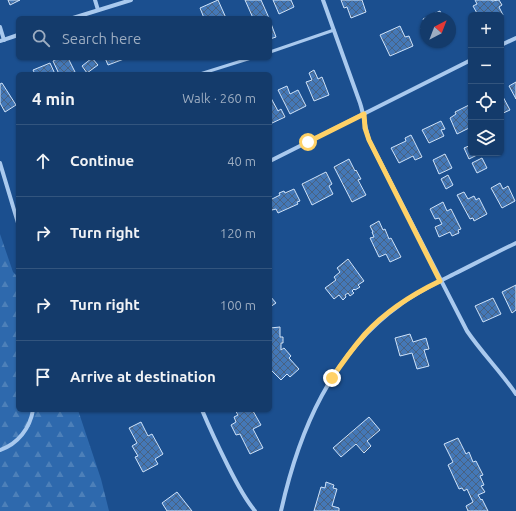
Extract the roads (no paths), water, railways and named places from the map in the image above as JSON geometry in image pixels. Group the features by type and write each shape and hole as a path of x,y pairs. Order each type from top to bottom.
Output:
{"street":[{"path":"95,0 98,10"},
{"path":"79,16 130,0"},
{"path":"323,0 364,114 365,128 369,140 467,331 516,394"},
{"path":"0,27 2,40 16,36"},
{"path":"504,44 516,38"},
{"path":"272,161 468,62"},
{"path":"0,163 16,216"},
{"path":"281,511 294,462 308,424 320,398 348,355 366,333 383,317 402,303 440,281 516,243"},
{"path":"0,450 14,442 22,434 28,425 32,412"},
{"path":"203,412 209,429 239,486 249,504 256,511"}],"lane":[{"path":"272,51 334,30"},
{"path":"206,72 246,60"}]}
